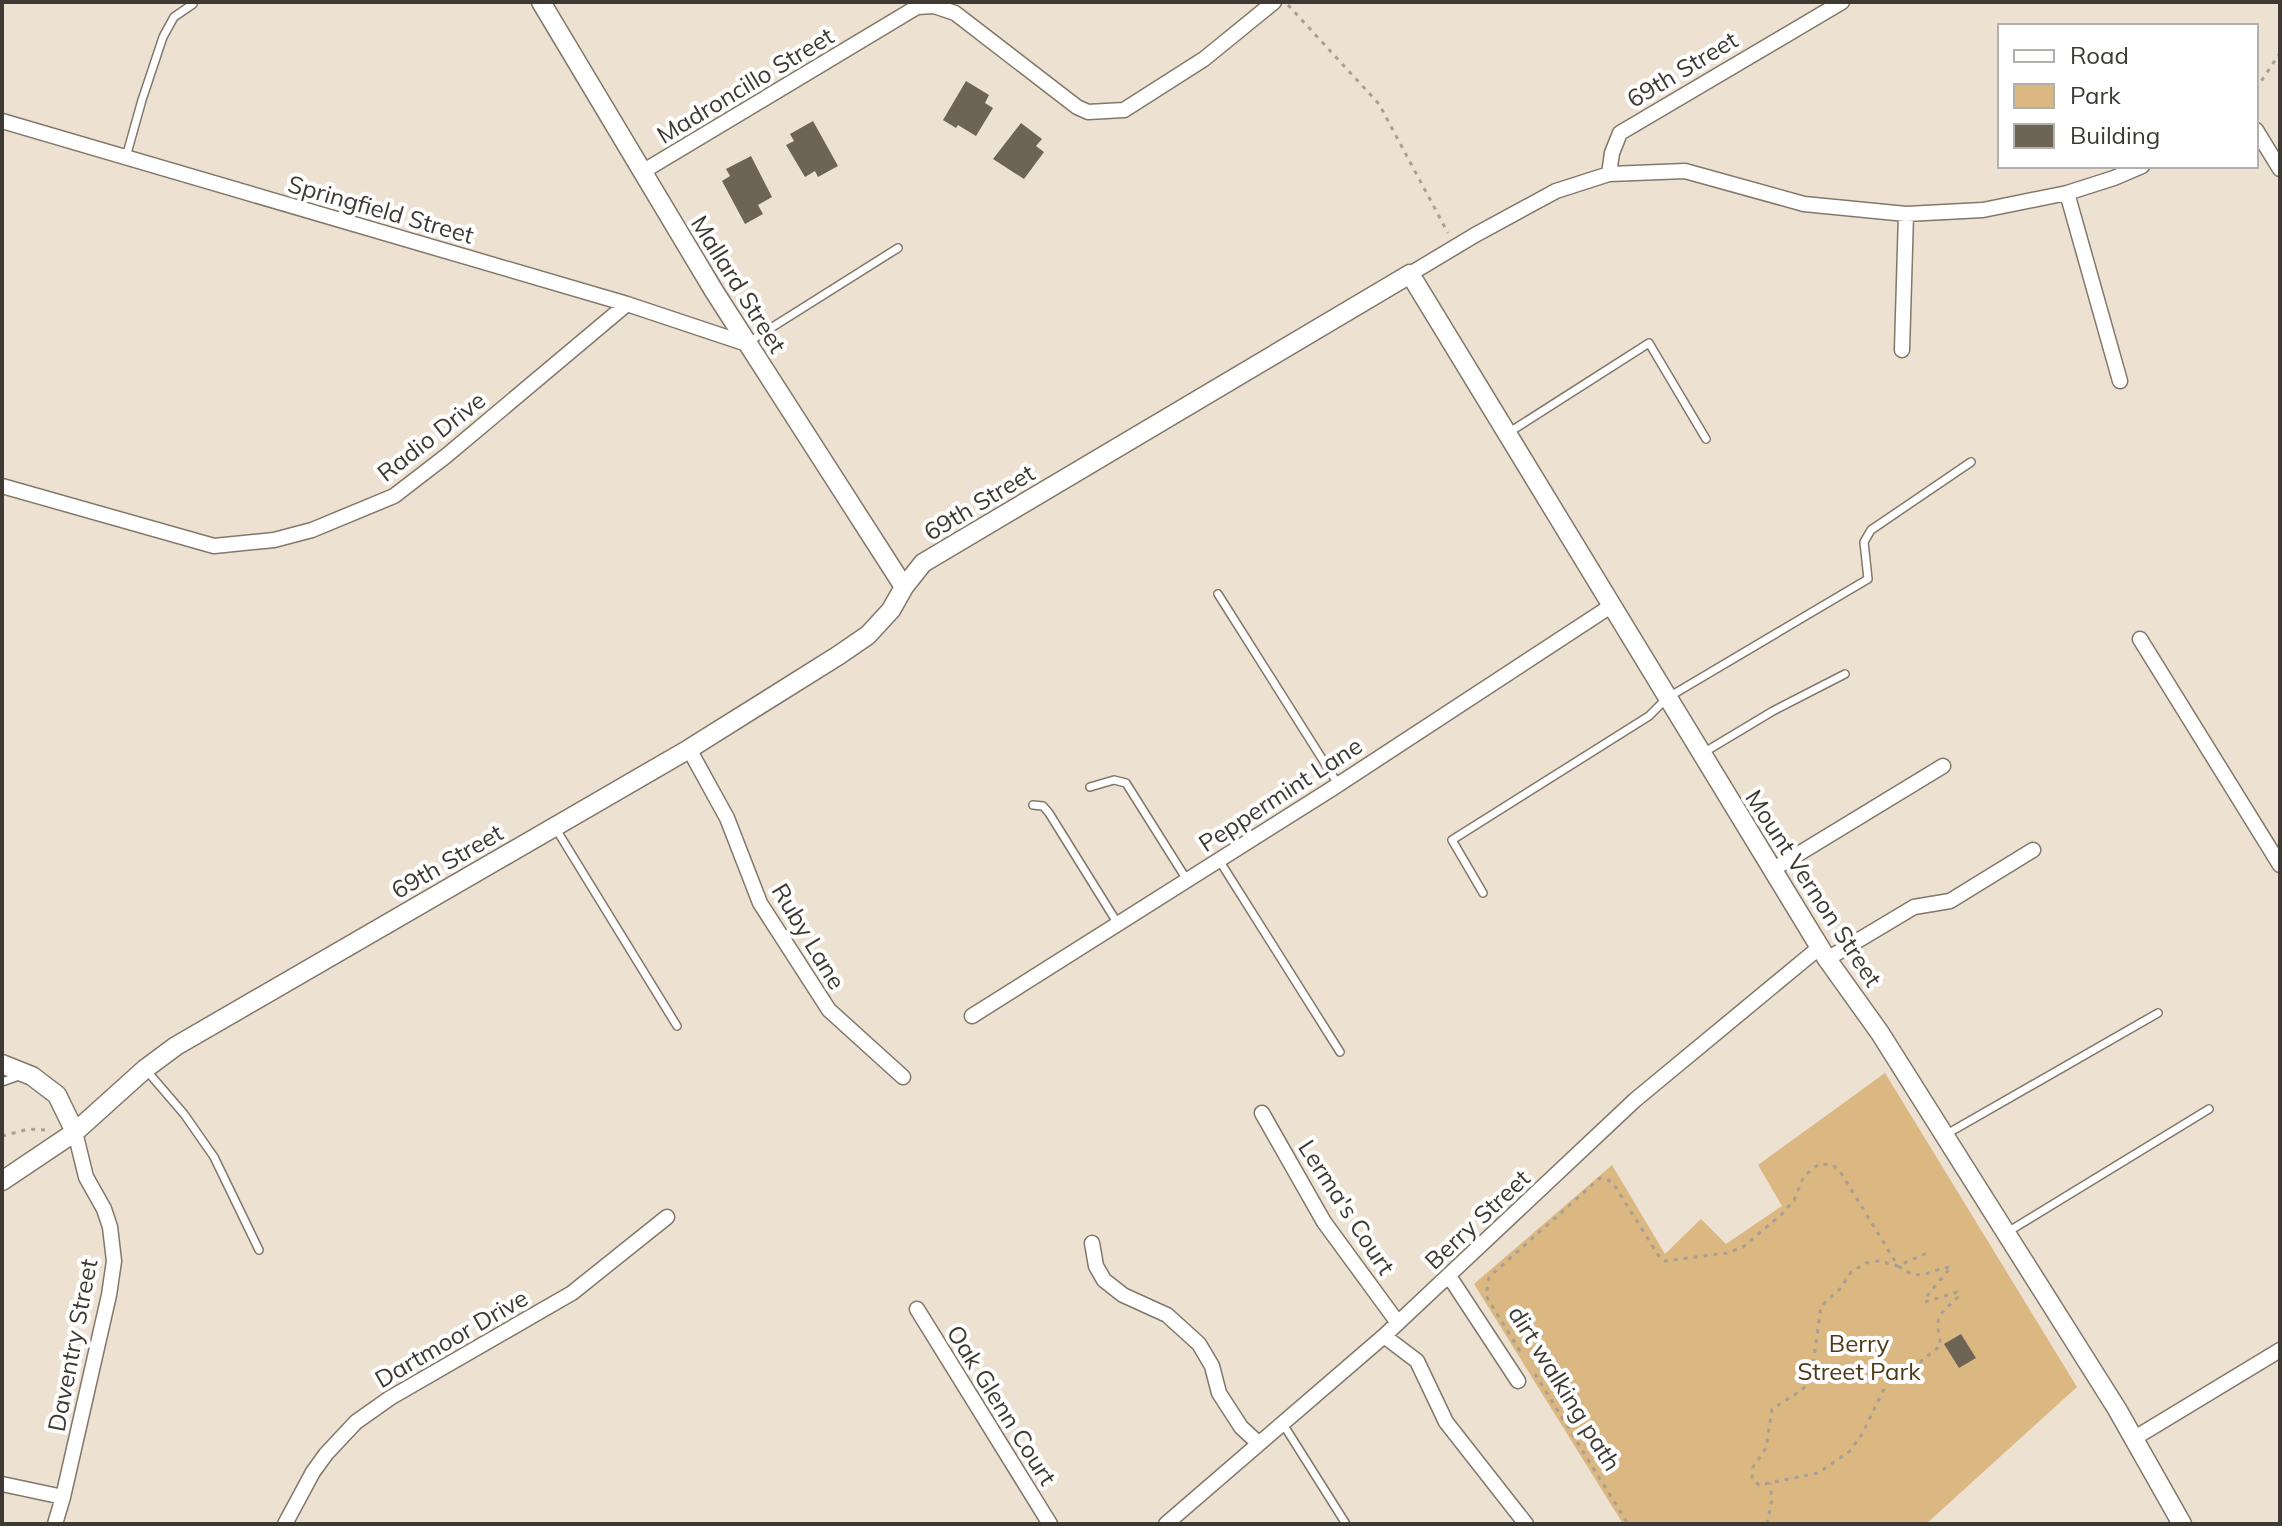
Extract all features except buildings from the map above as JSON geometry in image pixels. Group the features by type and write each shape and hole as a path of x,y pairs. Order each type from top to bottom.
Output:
{"street":[{"name":"Mallard Street","path":"541,2 747,344 904,587"},
{"name":"Madroncillo Street","path":"642,172 917,7 934,6 955,13 1077,107 1088,112 1124,110 1204,59 1274,2"},
{"name":"69th Street","path":"2,1181 75,1132 145,1069 176,1046 689,749 868,635 891,610 923,563 1456,247 1556,191 1609,174 1612,153 1620,133 1842,2"},
{"name":"Springfield Street","path":"2,121 627,304 747,344"},
{"path":"2258,133 2280,169"},
{"path":"1609,174 1685,171 1804,204 1906,214 1983,210 2067,193 2137,168"},
{"path":"2067,193 2120,381"},
{"path":"1902,350 1906,214"},
{"name":"Mount Vernon Street","path":"1410,274 1823,953 1880,1033 1945,1135 2117,1409 2182,1524"},
{"name":"Radio Drive","path":"2,486 214,546 274,540 312,530 394,496 627,304"},
{"name":"Peppermint Lane","path":"972,1016 1611,606"},
{"path":"2140,639 2280,865"},
{"name":"Ruby Lane","path":"689,749 727,818 760,903 829,1010 903,1077"},
{"path":"1772,870 1943,766"},
{"name":"Berry Street","path":"1166,1524 1384,1336 1635,1100 1823,953 1914,907 1950,901 2033,850"},
{"path":"2,1064 26,1073 57,1095 75,1132"},
{"name":"Lerma's Court","path":"1262,1113 1324,1222 1398,1323"},
{"name":"Daventry Street","path":"55,1524 109,1295 114,1261 110,1227 86,1177 75,1132"},
{"name":"Dartmoor Drive","path":"285,1524 313,1472 356,1422 390,1398 572,1293 667,1217"},
{"path":"1092,1243 1096,1266 1104,1280 1123,1295 1167,1315 1199,1344 1212,1366 1219,1393 1241,1427 1258,1443"},
{"path":"1449,1276 1518,1381"},
{"name":"Oak Glenn Court","path":"917,1309 1050,1524"},
{"path":"1384,1336 1417,1361 1446,1422 1526,1524"},
{"path":"2133,1439 2280,1350"},
{"path":"2,1484 63,1497"}],"lane":[{"path":"126,157 163,37 174,17 193,4"},
{"path":"747,344 898,248"},
{"path":"1506,434 1649,343 1706,439"},
{"path":"1483,893 1452,840 1649,716 1667,698 1868,579 1864,542 1871,530 1971,462"},
{"path":"1218,594 1338,784"},
{"path":"1701,754 1773,711 1845,674"},
{"path":"1090,787 1114,780 1126,783 1187,880"},
{"path":"1033,805 1043,806 1049,813 1118,924"},
{"path":"554,827 677,1026"},
{"path":"1219,860 1340,1052"},
{"path":"1945,1135 2158,1013"},
{"path":"145,1069 184,1114 214,1157 259,1250"},
{"path":"2,1082 26,1073"},
{"path":"2006,1233 2209,1109"},
{"path":"1282,1422 1346,1524"}],"path":[{"path":"1286,2 1379,104 1456,247"},
{"path":"2258,86 2280,53"},
{"path":"2,1136 29,1129 44,1130"},
{"name":"dirt walking path","path":"1520,1350 1486,1296 1489,1277 1600,1178 1613,1183 1660,1258 1665,1261 1727,1253 1743,1247 1783,1213 1794,1200 1804,1176 1819,1164 1833,1165 1898,1266"},
{"path":"1898,1266 1929,1252"},
{"path":"1879,1261 1898,1266 1906,1272 1924,1276 1951,1267 1925,1302 1957,1292 1960,1295 1936,1323 1941,1345 1920,1362 1893,1375 1850,1451 1818,1473 1759,1485 1752,1479 1753,1467 1766,1448 1772,1409 1802,1390 1811,1380 1821,1306 1841,1288 1851,1272 1866,1263 1879,1261"},
{"name":"dirt walking path","path":"1528,1363 1628,1524"},
{"path":"1767,1524 1772,1499 1770,1483"}],"green space":[{"name":"Berry Street Park","path":"1885,1073 2077,1387 1926,1524 1623,1524 1474,1284 1612,1165 1665,1254 1701,1219 1726,1244 1782,1206 1758,1165"}]}
